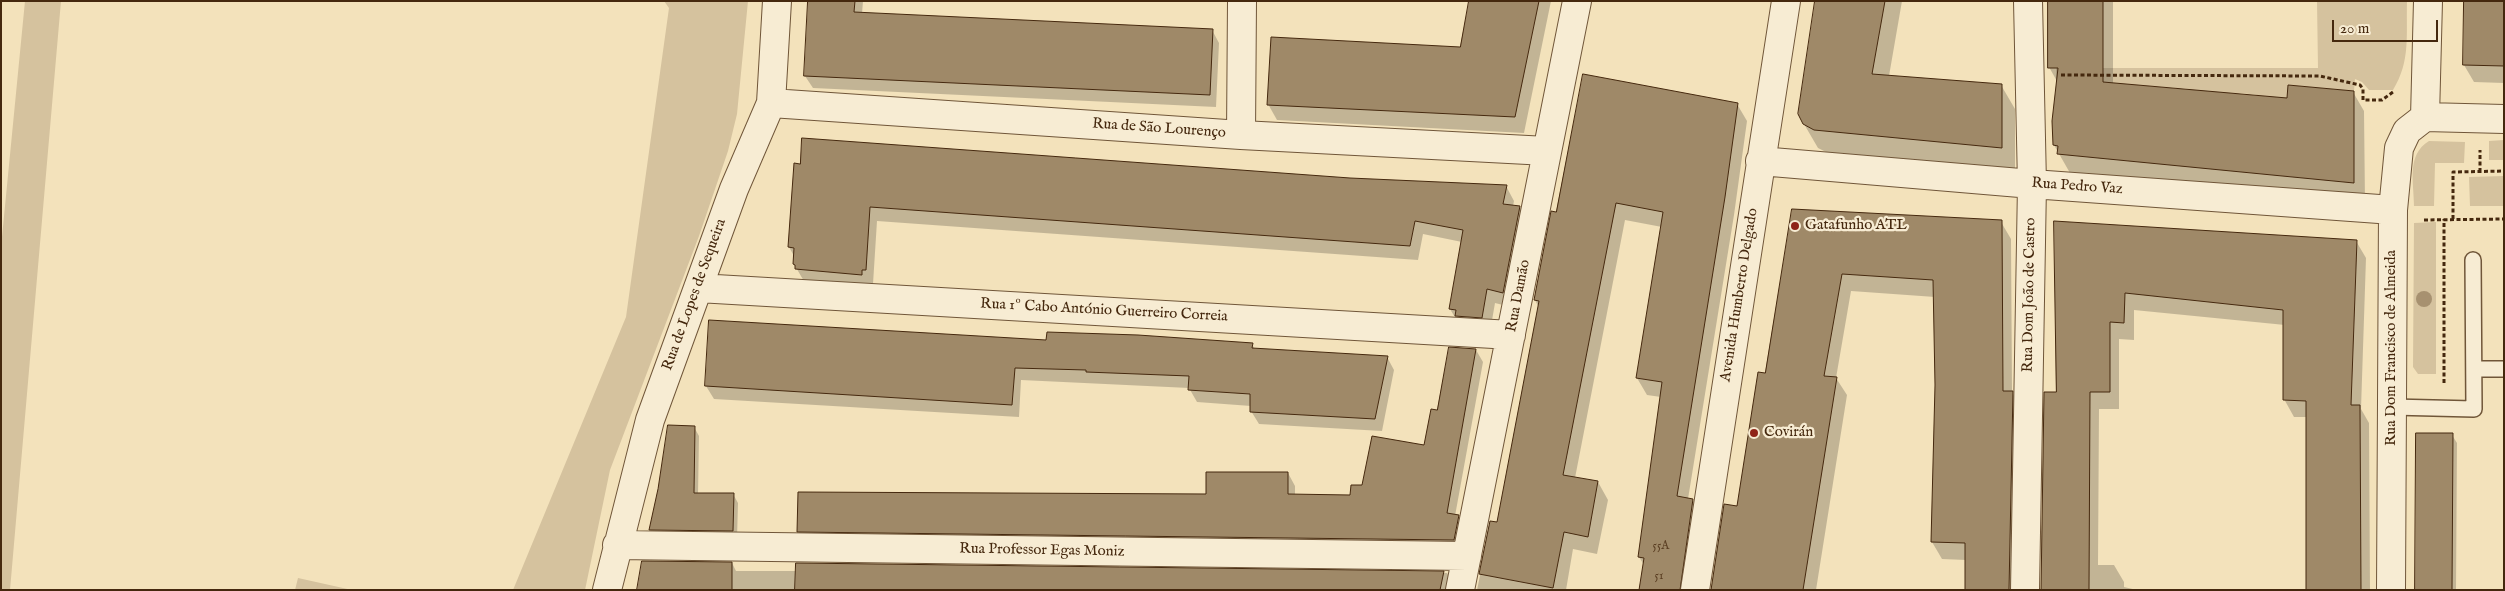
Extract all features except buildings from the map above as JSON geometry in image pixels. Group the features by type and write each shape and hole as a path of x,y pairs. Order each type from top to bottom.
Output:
{"street":[{"name":"Rua de Lopes de Sequeira","path":"607,590 650,420 734,189 771,103 777,1"},
{"path":"1241,135 1242,1"},
{"name":"Rua Damão","path":"1460,590 1577,1"},
{"name":"Avenida Humberto Delgado","path":"1695,590 1786,1"},
{"name":"Rua Dom João de Castro","path":"2025,590 2032,184 2028,1"},
{"path":"2428,1 2425,117 2504,118"},
{"name":"Rua de São Lourenço","path":"771,103 1241,135 1547,151"},
{"name":"Rua Dom Francisco de Almeida","path":"2391,590 2393,215 2399,148 2407,131 2425,117"},
{"name":"Rua Pedro Vaz","path":"1760,161 2393,215"},
{"name":"Rua 1º Cabo António Guerreiro Correia","path":"698,288 1511,335"},
{"name":"Rua Professor Egas Moniz","path":"617,545 1467,556"}],"lane":[{"path":"2392,408 2474,409 2473,260"},
{"path":"2474,369 2504,369"}],"path":[{"path":"2056,75 2320,76 2360,85 2363,89 2363,100"},
{"path":"2480,148 2480,172"},
{"path":"2454,219 2453,172 2504,171"},
{"path":"2393,215 2444,219 2504,219"},
{"path":"2444,219 2444,408"}],"shaded area":[{"path":"25,1 61,1 10,590 1,590 1,247"},
{"path":"664,1 748,1 737,114 728,151 699,236 610,470 585,590 513,590 626,317 669,8"},
{"path":"2317,1 2407,1 2405,58 2399,79 2393,90 2369,90 2362,82 2355,79 2354,91 2289,85 2287,104 2276,99 2252,94 2227,93 2190,96 2190,89 2094,82 2056,86 2056,68 2318,68"},
{"path":"2504,140 2504,160 2489,160 2489,141"},
{"path":"2429,141 2465,142 2464,163 2435,163 2434,206 2414,206 2414,161 2422,147"},
{"path":"2504,176 2504,206 2470,206 2469,177"},
{"path":"2436,222 2436,374 2418,374 2413,367 2414,223"},
{"path":"298,578 352,590 295,590"}],"place":[{"name":"Gatafunho ATL","path":"1795,226"},
{"name":"Covirán","path":"1754,433"}]}
